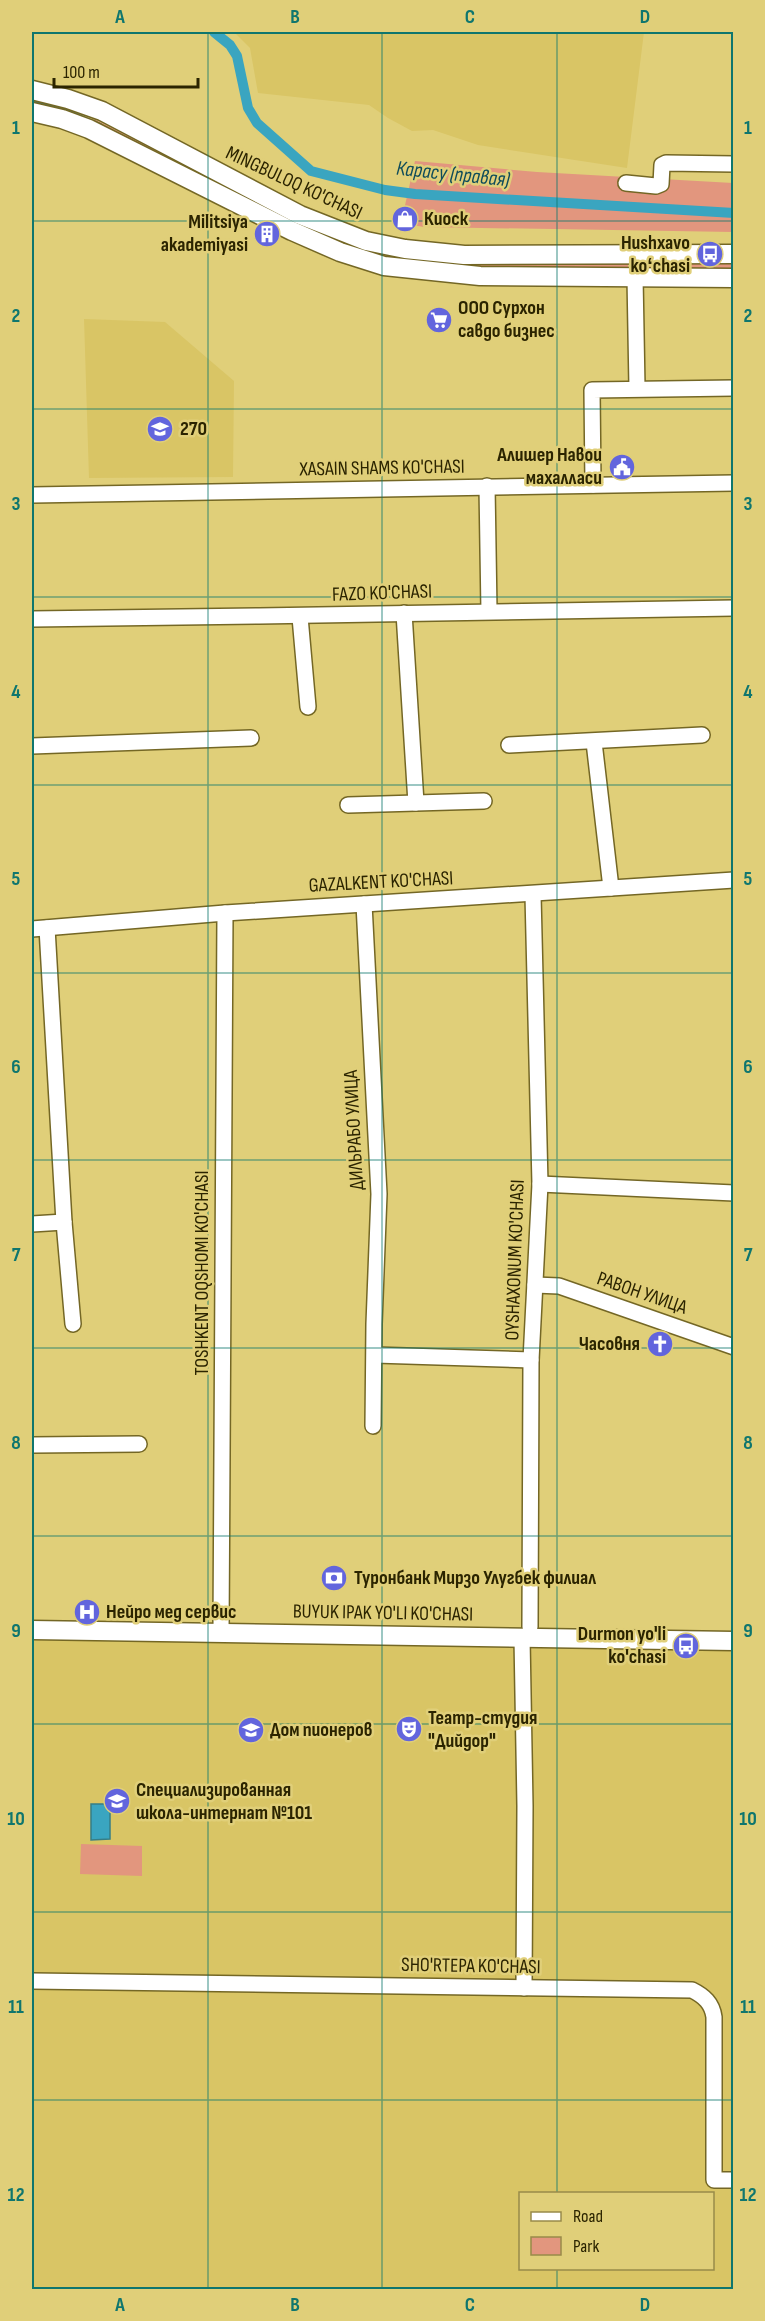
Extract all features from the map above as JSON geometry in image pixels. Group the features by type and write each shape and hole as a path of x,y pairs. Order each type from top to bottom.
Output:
{"main road":[{"name":"MINGBULOQ KO'CHASI","path":"32,90 102,111 300,215 337,231 388,246 464,255 734,254"},
{"path":"32,112 62,119 89,129 219,196 326,246 384,266 480,276 734,278"},
{"path":"219,196 227,178"},
{"path":"384,266 388,246"},
{"path":"636,255 636,278"},
{"name":"BUYUK IPAK YO'LI KO'CHASI","path":"32,1619 221,1628"},
{"name":"BUYUK IPAK YO'LI KO'CHASI","path":"32,1630 221,1628 526,1632 734,1630"},
{"name":"BUYUK IPAK YO'LI KO'CHASI","path":"526,1632 734,1641"}],"street":[{"path":"626,183 656,186 661,184 662,165 666,163 734,164"},
{"path":"636,278 638,388"},
{"path":"593,485 592,390 734,388"},
{"name":"XASAIN SHAMS KO'CHASI","path":"32,495 734,483"},
{"path":"487,486 489,611"},
{"name":"FAZO KO'CHASI","path":"32,619 300,617 489,611 734,608"},
{"path":"404,613 416,803"},
{"path":"300,617 308,707"},
{"path":"509,745 702,735"},
{"path":"32,746 251,738"},
{"path":"594,742 611,888"},
{"path":"348,805 484,801"},
{"name":"GAZALKENT KO'CHASI","path":"39,928 225,913 533,895 734,880"},
{"name":"OYSHAXONUM KO'CHASI","path":"524,1988 526,1632 531,1360 540,1184 533,895"},
{"name":"ДИЛЬРАБО УЛИЦА","path":"364,904 379,1194 373,1426"},
{"name":"TOSHKENT OQSHOMI KO'CHASI","path":"221,1628 225,913"},
{"path":"39,928 73,1324"},
{"path":"540,1184 734,1193"},
{"path":"32,1224 64,1222"},
{"name":"РАВОН УЛИЦА","path":"535,1285 559,1286 734,1347"},
{"path":"375,1355 531,1360"},
{"path":"32,1445 139,1444"},
{"name":"SHO'RTEPA KO'CHASI","path":"32,1981 686,1989 702,1996 712,2007 714,2017 714,2180 734,2180"}],"shaded area":[{"path":"234,32 644,32 627,168 478,145 433,130 412,131 369,105 258,93 250,48"},
{"name":"270","path":"84,319 165,322 234,381 233,477 89,478"},
{"path":"32,1630 733,1641 733,2289 32,2289"}],"green space":[{"path":"94,119 210,177 207,182 92,124"},
{"path":"415,161 537,172 733,183 733,232 424,227 401,223"},
{"path":"405,256 628,263 628,269 513,269 404,261"},
{"path":"643,261 733,261 733,270 643,270"},
{"path":"81,1844 142,1846 142,1876 80,1874"}],"water":[{"path":"91,1804 110,1804 110,1839 91,1840"}],"waterway":[{"name":"Карасу (правая)","path":"214,32 230,45 237,56 248,108 257,123 311,171 385,190 415,194 734,213"},
{"path":"32,102 61,108 101,125"}],"place":[{"name":"Киоск","path":"405,219"},
{"name":"Militsiya akademiyasi","path":"267,234"},
{"name":"Hushxavo koʻchasi","path":"710,254"},
{"name":"ООО Сурхон савдо бизнес","path":"439,320"},
{"name":"270","path":"160,429"},
{"name":"Алишер Навои махалласи","path":"622,467"},
{"name":"Часовня","path":"660,1344"},
{"name":"Туронбанк Мирзо Улугбек филиал","path":"334,1578"},
{"name":"Нейро мед сервис","path":"87,1612"},
{"name":"Durmon yo'li ko'chasi","path":"686,1646"},
{"name":"Театр-студия \"Дийдор\"","path":"409,1729"},
{"name":"Дом пионеров","path":"251,1730"},
{"name":"Специализированная школа-интернат №101","path":"117,1801"}]}
